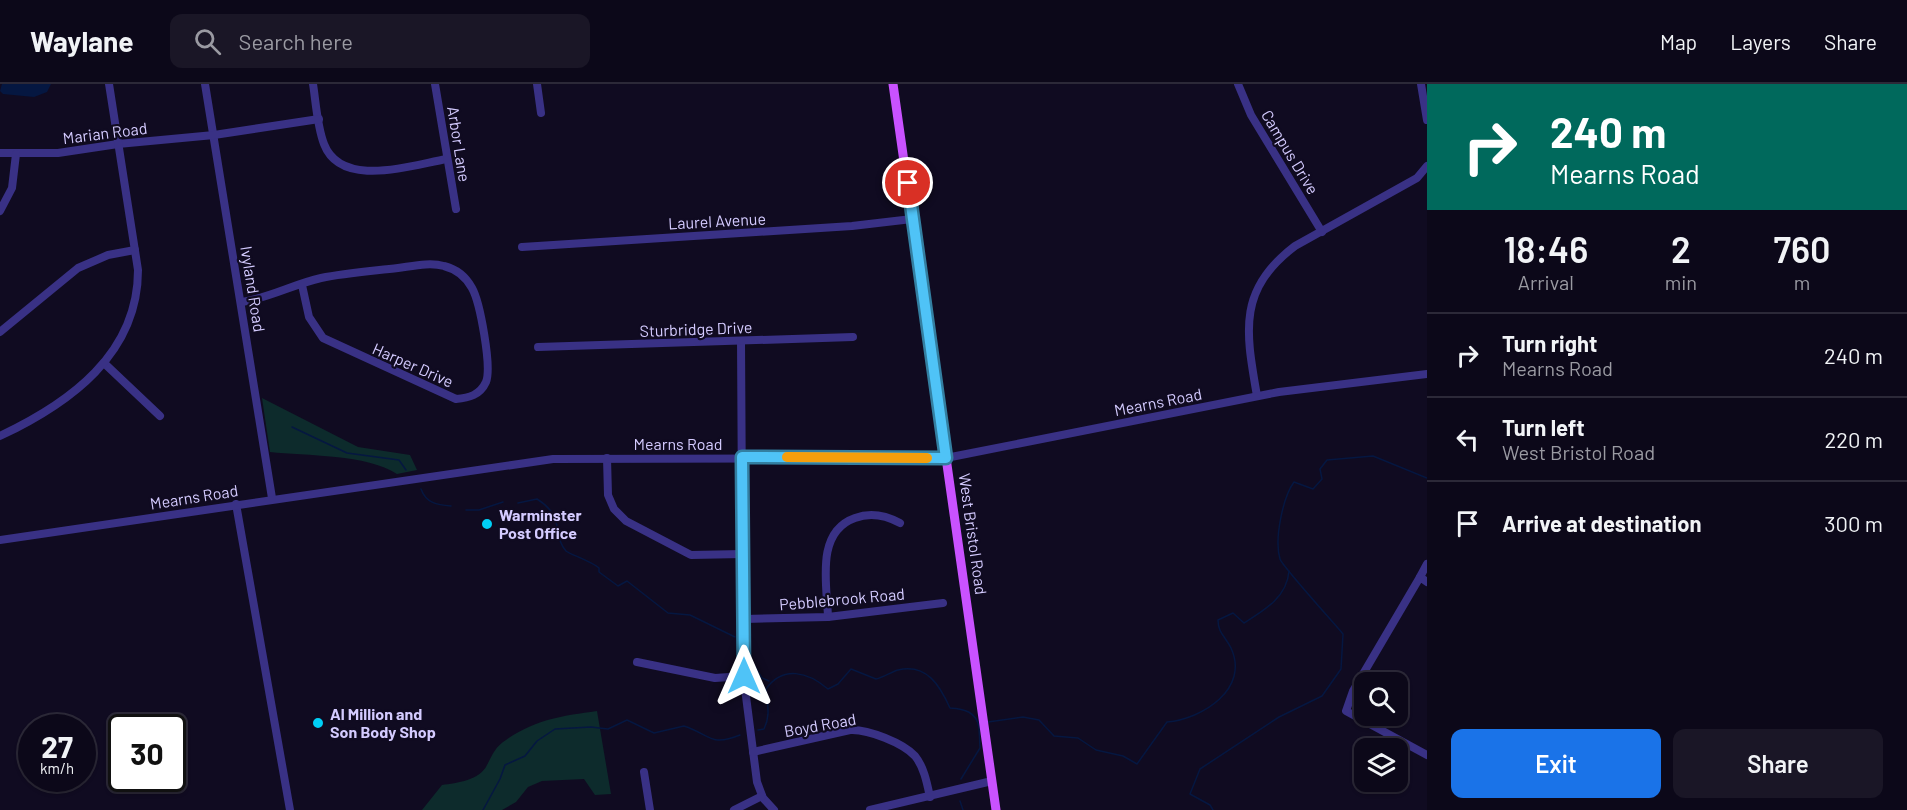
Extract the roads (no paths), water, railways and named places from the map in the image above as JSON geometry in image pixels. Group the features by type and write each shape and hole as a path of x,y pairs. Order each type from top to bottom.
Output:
{"main road":[{"name":"West Bristol Road","path":"893,84 996,810"}],"street":[{"path":"0,436 60,401 104,363 124,336 135,305 138,286 135,250 109,84"},
{"name":"Ivyland Road","path":"205,84 272,498"},
{"path":"313,84 328,153 338,164 352,171 370,171 447,159"},
{"name":"Arbor Lane","path":"435,84 456,209"},
{"path":"537,84 541,113"},
{"name":"Campus Drive","path":"1238,84 1251,115 1322,232"},
{"path":"1421,84 1427,120"},
{"name":"Marian Road","path":"0,153 58,153 118,144 214,135 319,119"},
{"path":"0,211 12,188 16,154"},
{"path":"1257,396 1247,322 1252,298 1261,279 1276,260 1418,178 1427,166"},
{"name":"Laurel Avenue","path":"522,247 852,226 912,219"},
{"path":"0,332 78,268 108,255 135,250"},
{"name":"Harper Drive","path":"242,302 261,299 302,285 327,277 434,264 456,271 464,277 475,294 488,360 485,384 479,392 468,398 456,399 334,344 315,328 302,285"},
{"name":"Sturbridge Drive","path":"538,347 853,338"},
{"path":"741,341 744,676 753,752 762,796 774,810"},
{"path":"104,363 160,416"},
{"name":"Mearns Road","path":"0,540 272,498 554,459 946,458 1325,384 1427,374"},
{"path":"1239,400 1251,384 1253,375"},
{"path":"607,458 608,495 614,509 626,520 691,555 743,554"},
{"path":"236,504 290,810"},
{"path":"828,617 827,555 837,530 852,519 872,515 887,517 900,523"},
{"path":"1427,564 1423,580 1353,691 1346,711 1427,755"},
{"name":"Pebblebrook Road","path":"744,619 828,617 942,603"},
{"path":"637,662 715,678 744,676"},
{"name":"Boyd Road","path":"753,752 850,730 865,730 914,755 924,772 930,797"},
{"path":"644,772 650,810"},
{"path":"870,810 992,781"},
{"path":"734,810 762,796"}],"water":[{"path":"2,84 51,84 47,92 34,97 3,94 0,91"}],"waterway":[{"path":"292,427 347,453 399,460 406,470"},
{"path":"1213,810 1210,805 1190,794 1200,769 1279,717 1322,696 1341,669 1343,634 1280,559 1279,530 1286,498 1294,482 1313,489 1322,479 1320,469 1327,460 1373,456 1427,478"},
{"path":"421,489 423,494 433,502 451,506"},
{"path":"518,503 537,499 546,506 555,519 562,545 566,551 595,565 599,568 599,572 618,586 627,581 668,613 690,615 735,637"},
{"path":"466,510 479,510 503,502"},
{"path":"988,722 1023,717 1039,720 1054,736 1078,738 1096,750 1123,756 1137,764 1167,722 1181,720 1208,708 1228,689 1234,676 1235,663 1231,648 1219,628 1218,620 1233,613 1244,623 1260,613 1274,602 1284,588 1289,571"},
{"path":"754,665 762,678 769,681"},
{"path":"758,730 764,729 767,719 766,689 780,676 804,675 828,689 838,684 851,669 876,679 898,670 908,669 925,673 937,684 950,708 969,712 978,722 979,727"},
{"path":"483,810 505,765 525,756 537,741 555,729 591,727 608,729 627,720 654,733 684,726 716,740 740,735"},
{"path":"961,779 980,748 979,727"},
{"path":"960,801 963,810"}],"place":[{"name":"Warminster Post Office","path":"487,524"},
{"name":"Al Million and Son Body Shop","path":"318,723"}]}
